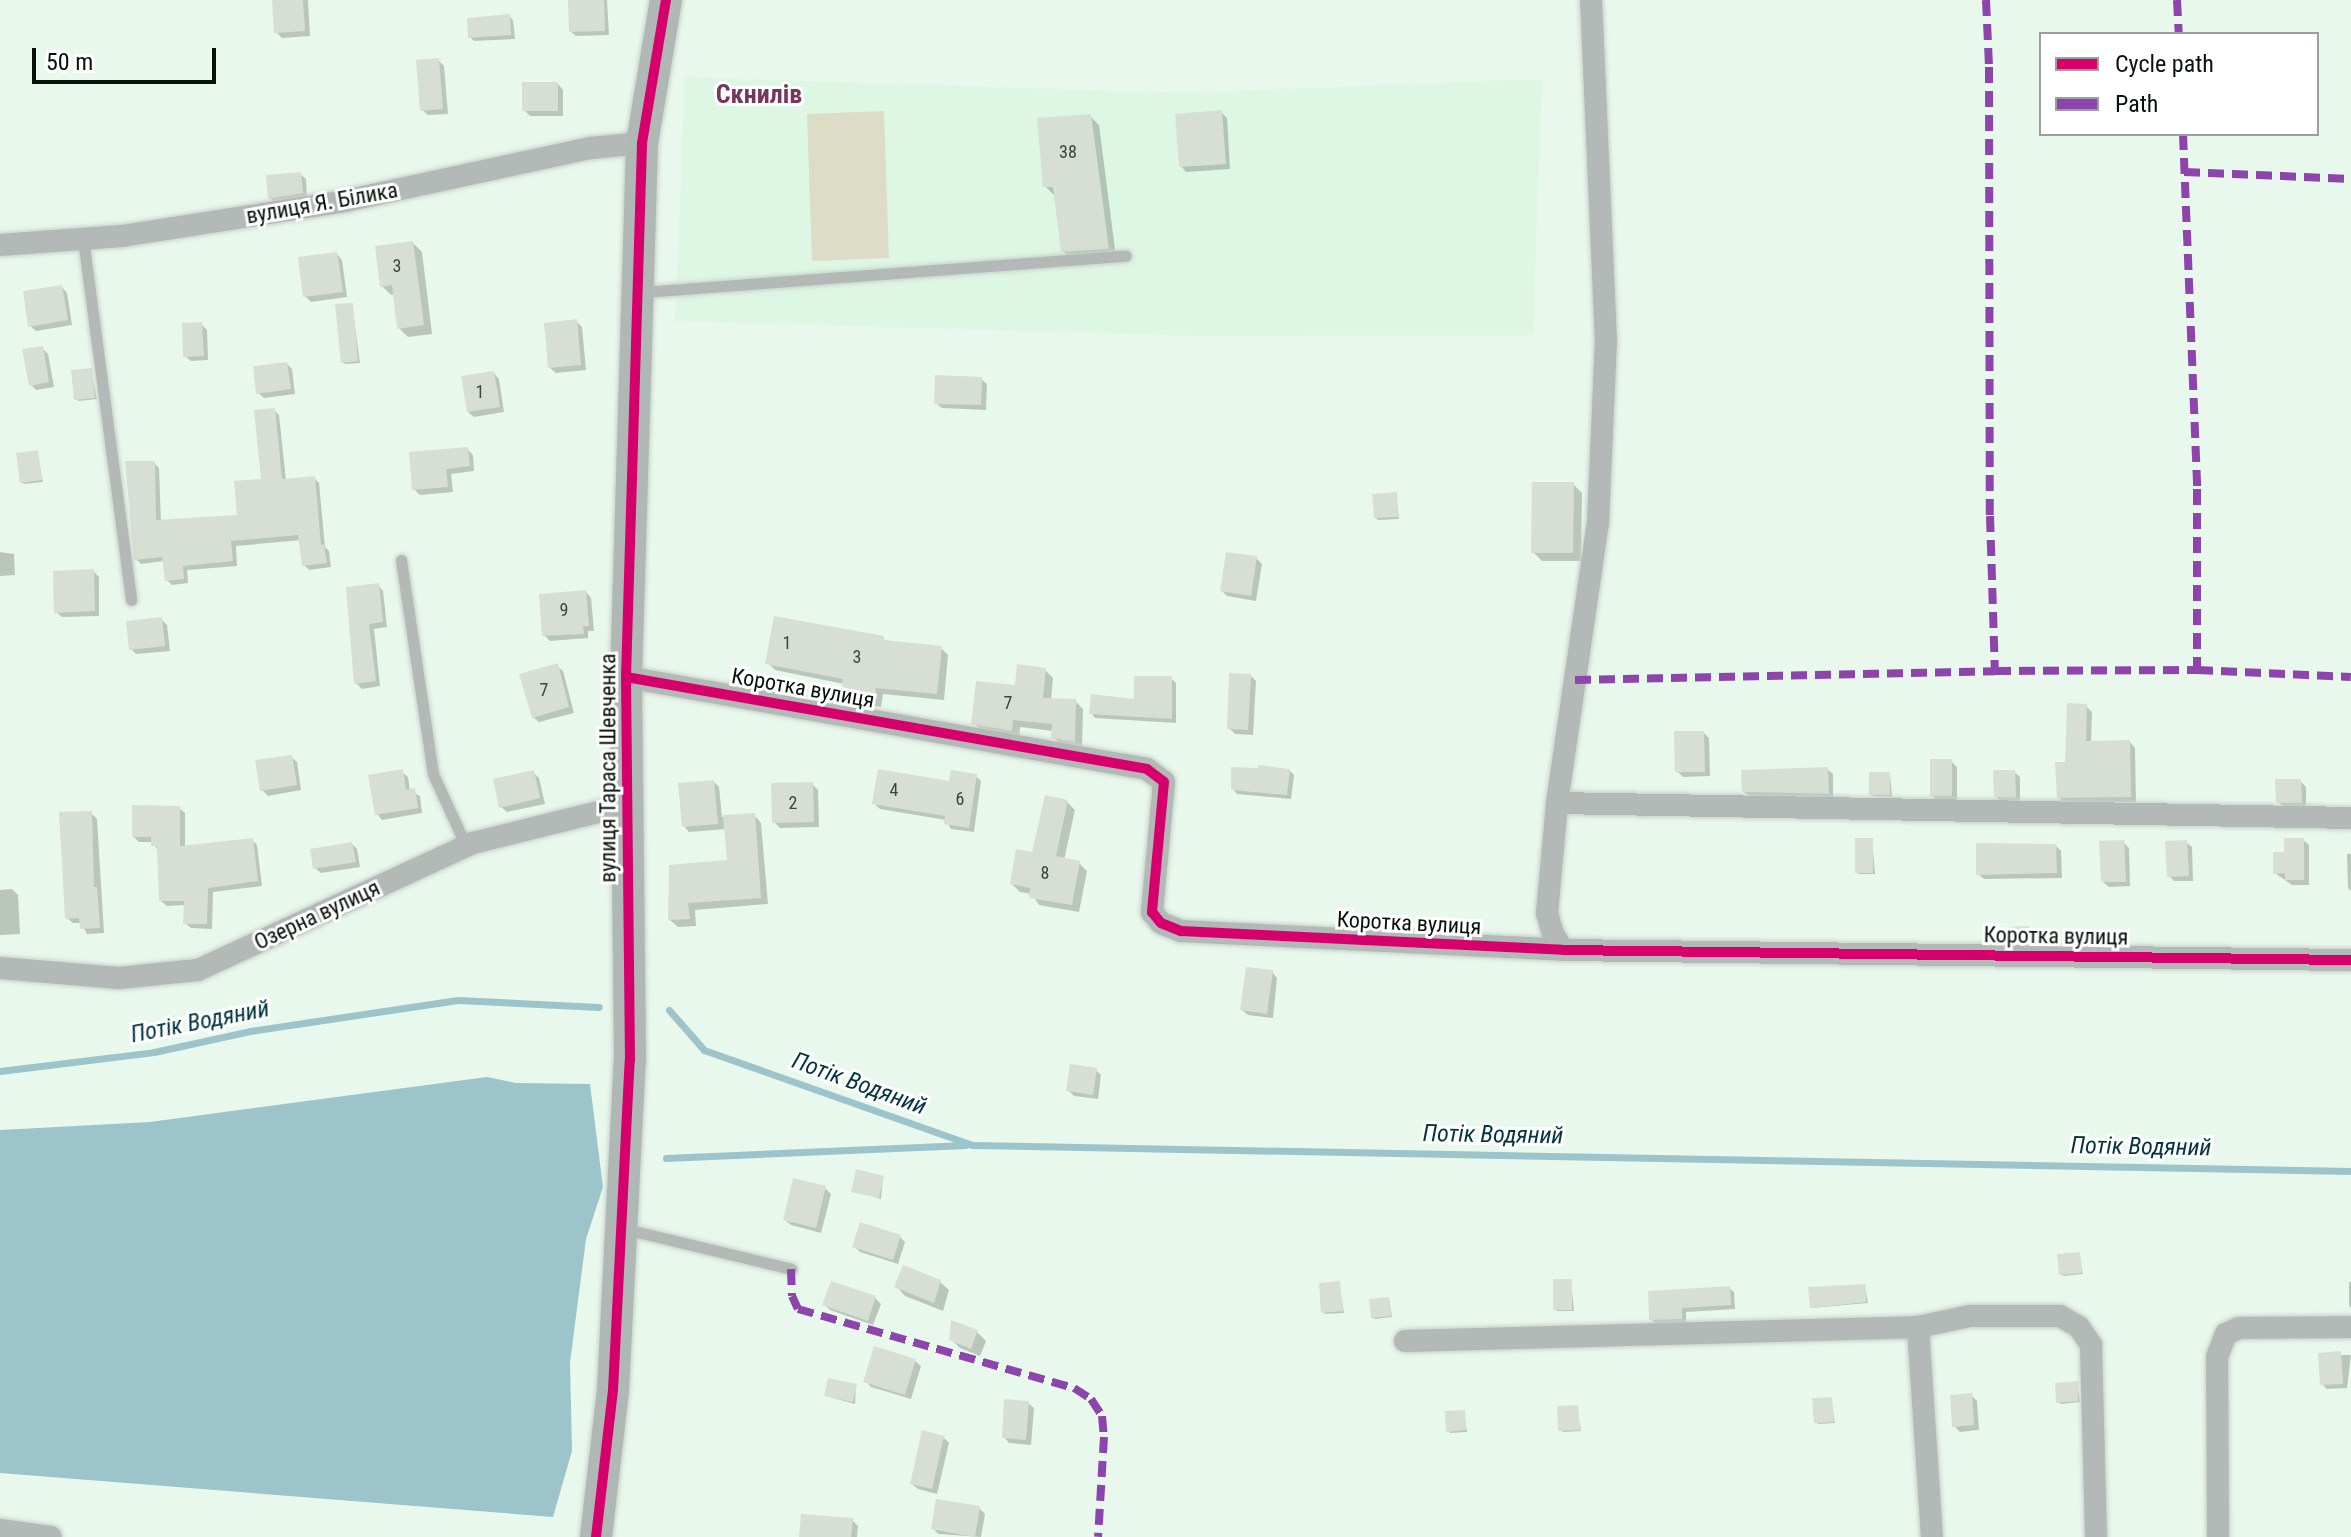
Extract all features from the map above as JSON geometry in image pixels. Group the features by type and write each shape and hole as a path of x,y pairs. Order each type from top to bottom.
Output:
{"street":[{"name":"вулиця Тараса Шевченка","path":"596,1537 613,1390 630,1060 626,677 642,143 666,0"},
{"path":"1563,950 1553,934 1547,913 1557,803 1598,523 1606,342 1591,0"},
{"name":"вулиця Я. Білика","path":"0,245 83,239 345,201 591,148 642,143"},
{"name":"Коротка вулиця","path":"626,677 1147,769 1164,782 1152,912 1161,923 1181,931 1563,950 2351,960"},
{"path":"1557,803 2351,818"},
{"name":"Озерна вулиця","path":"0,968 119,978 198,970 466,846 626,805"},
{"path":"1405,1341 1918,1327 1985,1316 2060,1316 2079,1327 2091,1345 2096,1537"},
{"path":"1918,1327 1932,1537"},
{"path":"2218,1537 2217,1357 2226,1334 2239,1328 2351,1327"},
{"path":"0,1530 51,1537"}],"lane":[{"path":"83,239 131,600"},
{"path":"638,292 1126,256"},
{"path":"401,560 433,774 466,846"},
{"path":"621,1228 791,1269"}],"shaded area":[{"path":"685,77 1182,93 1542,79 1533,335 1203,336 675,321"},
{"path":"884,111 889,258 812,261 807,114"}],"water":[{"path":"487,1077 516,1083 590,1084 603,1187 586,1239 570,1363 572,1451 553,1517 0,1473 0,1130 150,1122"}],"building":[{"path":"272,0 303,0 305,31 274,33"},
{"path":"568,0 604,0 605,31 569,32"},
{"path":"510,14 511,35 468,38 467,18"},
{"path":"439,58 443,109 420,111 416,60"},
{"path":"522,82 558,82 558,111 522,111"},
{"path":"1222,110 1226,164 1179,167 1175,114"},
{"path":"1091,114 1109,249 1061,252 1053,187 1043,187 1037,118"},
{"path":"301,172 303,193 268,199 266,175"},
{"path":"413,241 424,325 397,329 392,285 380,287 375,246"},
{"path":"337,252 343,292 303,297 298,257"},
{"path":"62,285 68,320 28,327 23,291"},
{"path":"353,303 358,361 341,363 335,304"},
{"path":"577,319 581,365 548,368 544,323"},
{"path":"202,322 204,356 183,357 182,323"},
{"path":"43,346 49,382 29,386 22,349"},
{"path":"287,362 291,389 256,394 253,366"},
{"path":"92,368 95,398 74,400 71,370"},
{"path":"494,371 500,407 467,412 461,376"},
{"path":"935,375 982,377 981,405 934,404"},
{"path":"275,408 282,479 315,476 321,545 324,544 327,563 302,566 298,535 231,541 233,561 183,566 184,579 165,581 162,557 134,560 125,461 155,461 156,520 237,515 234,481 261,479 254,410"},
{"path":"468,447 470,466 446,469 448,487 412,490 409,452"},
{"path":"38,450 42,480 20,483 16,453"},
{"path":"1532,482 1574,482 1573,553 1531,553"},
{"path":"1397,492 1398,517 1374,518 1372,494"},
{"path":"1226,552 1257,556 1251,596 1220,591"},
{"path":"94,569 95,611 54,613 53,571"},
{"path":"379,583 383,622 369,624 376,681 354,684 346,587"},
{"path":"586,590 589,626 583,626 584,634 542,636 539,594"},
{"path":"774,616 884,636 884,640 942,646 937,694 876,688 874,701 841,696 843,679 765,664"},
{"path":"162,617 165,646 129,650 126,621"},
{"path":"558,663 569,707 532,718 519,674"},
{"path":"1017,664 1046,668 1043,698 1076,699 1075,742 1051,738 1052,724 1013,720 1012,731 971,724 976,681 1015,685"},
{"path":"1229,673 1251,674 1248,730 1227,729"},
{"path":"1134,676 1172,676 1172,719 1089,714 1091,694 1134,699"},
{"path":"2067,703 2087,704 2086,741 2130,740 2131,797 2057,798 2055,762 2065,762"},
{"path":"1674,731 1704,731 1705,772 1675,772"},
{"path":"292,755 297,785 260,791 255,760"},
{"path":"1930,759 1952,759 1952,796 1930,796"},
{"path":"1258,765 1290,769 1287,795 1231,790 1231,767 1258,768"},
{"path":"1828,767 1829,794 1742,792 1741,770"},
{"path":"403,769 406,790 415,788 418,808 375,815 368,775"},
{"path":"878,769 949,781 951,770 977,774 969,828 944,824 945,816 872,804"},
{"path":"534,770 540,798 499,808 493,779"},
{"path":"1993,770 2015,770 2016,798 1994,797"},
{"path":"1869,772 1890,772 1890,795 1869,795"},
{"path":"2275,779 2301,779 2302,803 2276,803"},
{"path":"714,780 718,824 682,827 678,783"},
{"path":"813,782 814,822 772,823 771,783"},
{"path":"1045,795 1068,800 1056,856 1080,861 1072,905 1029,898 1030,888 1010,884 1016,849 1032,852"},
{"path":"132,805 180,806 180,846 253,838 258,881 208,888 207,924 183,924 184,901 159,901 157,846 151,846 151,837 132,837"},
{"path":"92,811 94,887 97,887 100,928 80,929 79,918 65,919 59,812"},
{"path":"755,813 761,898 688,903 690,919 668,920 669,865 727,860 723,815"},
{"path":"1855,838 1873,838 1873,873 1855,873"},
{"path":"2284,838 2304,838 2304,880 2285,880 2285,873 2273,874 2273,852 2284,852"},
{"path":"2124,840 2126,882 2101,882 2099,841"},
{"path":"2187,840 2189,876 2167,877 2165,841"},
{"path":"352,842 356,862 313,869 310,849"},
{"path":"1976,843 2056,844 2057,873 1976,875"},
{"path":"2029,926 2030,942 2011,942 2009,927"},
{"path":"1246,967 1273,970 1267,1014 1240,1010"},
{"path":"1070,1064 1097,1068 1093,1095 1066,1091"},
{"path":"856,1169 884,1176 879,1198 851,1192"},
{"path":"793,1178 826,1186 816,1228 783,1220"},
{"path":"860,1222 901,1235 893,1260 852,1247"},
{"path":"2080,1252 2082,1273 2059,1275 2057,1254"},
{"path":"903,1265 941,1280 934,1303 894,1287"},
{"path":"1553,1279 1572,1279 1572,1310 1553,1310"},
{"path":"831,1281 876,1296 868,1321 822,1305"},
{"path":"1340,1281 1343,1311 1321,1313 1319,1283"},
{"path":"1866,1284 1866,1302 1810,1308 1808,1287"},
{"path":"1730,1286 1731,1305 1682,1308 1682,1319 1649,1320 1648,1291"},
{"path":"1389,1297 1391,1316 1371,1318 1369,1299"},
{"path":"951,1320 978,1330 971,1349 949,1340"},
{"path":"874,1346 916,1359 905,1395 863,1382"},
{"path":"2341,1351 2343,1384 2320,1385 2318,1353"},
{"path":"828,1378 857,1384 853,1402 824,1396"},
{"path":"2078,1381 2078,1401 2056,1403 2055,1383"},
{"path":"1972,1393 1974,1425 1952,1427 1950,1395"},
{"path":"1832,1397 1834,1422 1814,1423 1812,1398"},
{"path":"1004,1399 1029,1401 1026,1440 1002,1438"},
{"path":"1578,1405 1580,1430 1558,1431 1557,1406"},
{"path":"1465,1410 1466,1430 1446,1432 1445,1411"},
{"path":"922,1430 944,1436 932,1489 910,1484"},
{"path":"936,1499 980,1506 975,1537 931,1529"},
{"path":"801,1514 853,1518 851,1537 799,1537"}],"waterway":[{"name":"Потік Водяний","path":"0,1071 154,1052 250,1031 458,1000 599,1007"},
{"name":"Потік Водяний","path":"669,1010 704,1050 972,1145 2351,1171"},
{"path":"666,1158 966,1145"}],"marked path":[{"path":"1986,0 1989,67 1990,516 1995,671"},
{"path":"2177,0 2179,32"},
{"path":"2183,136 2197,489 2197,670"},
{"path":"2184,172 2351,179"},
{"path":"1575,680 2197,670 2351,677"},
{"path":"791,1269 792,1296 798,1309 1074,1388 1091,1399 1102,1416 1104,1437 1098,1537"}],"cycle path":[{"path":"596,1537 613,1390 630,1060 626,677 642,143 666,0"},
{"path":"626,677 1147,769 1164,782 1152,912 1161,923 1181,931 1563,950 2351,960"}],"district":[{"name":"Скнилів","path":"759,95"}]}
